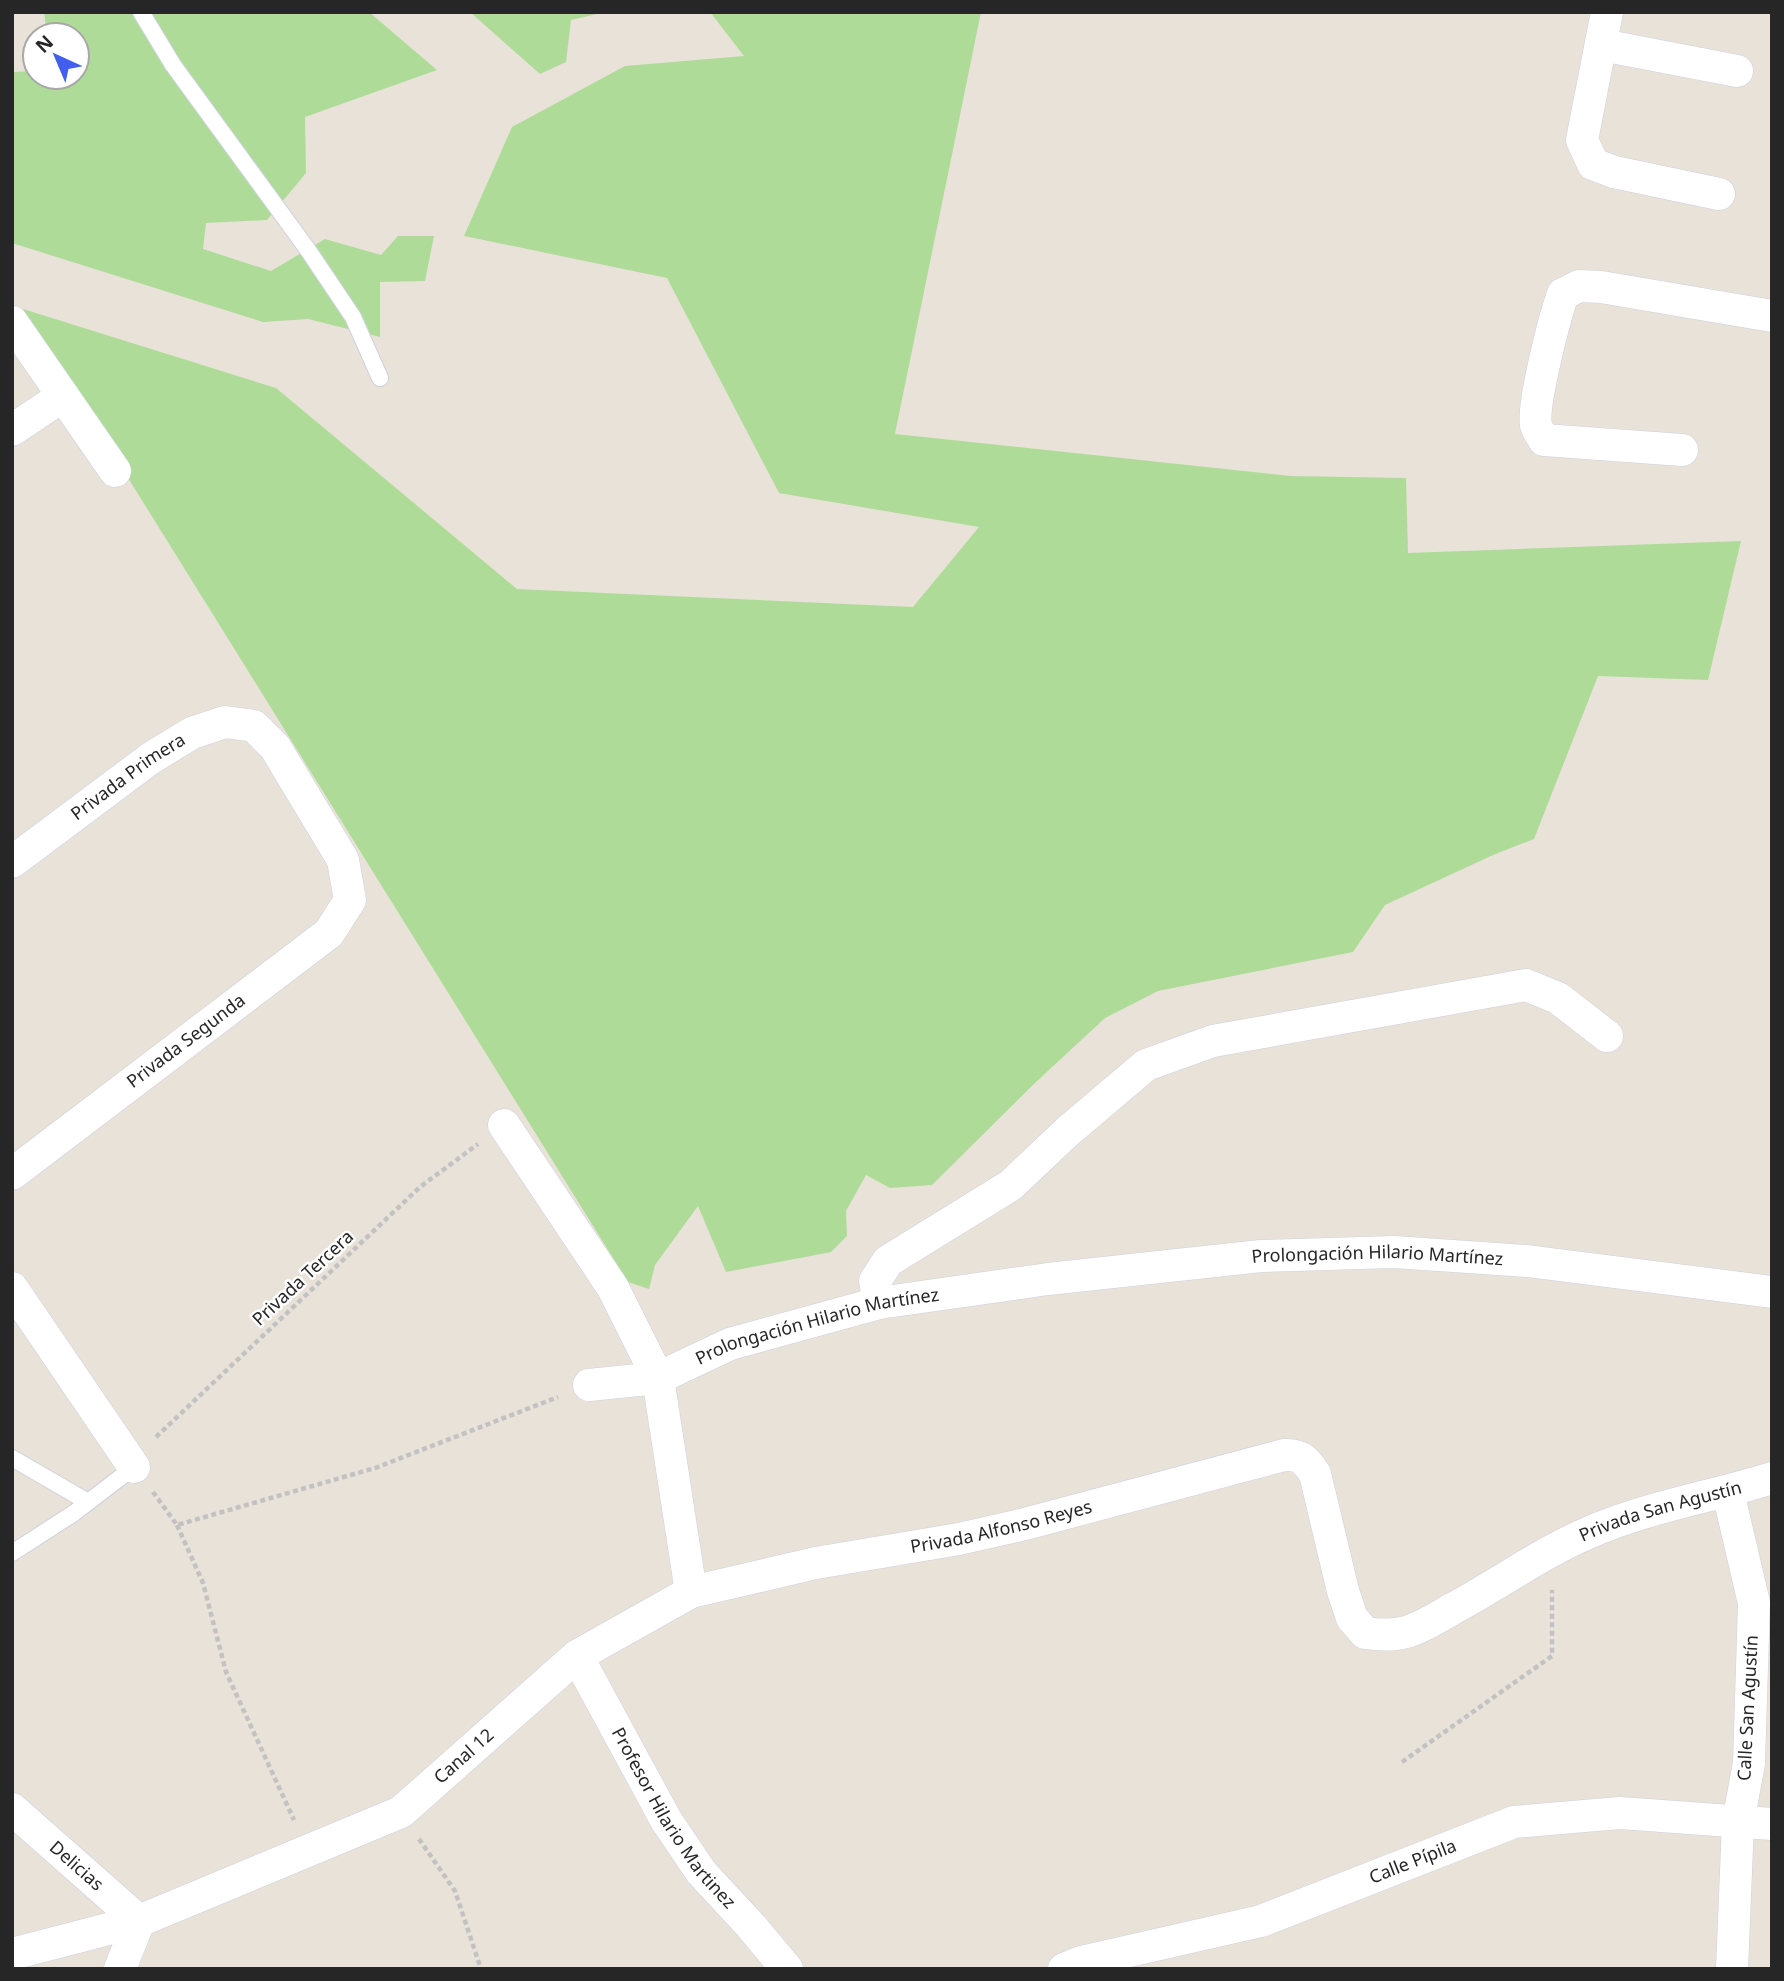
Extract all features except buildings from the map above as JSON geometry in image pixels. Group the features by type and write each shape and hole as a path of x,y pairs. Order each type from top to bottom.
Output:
{"street":[{"path":"1607,12 1582,140 1593,164 1614,172 1719,194"},
{"path":"1602,46 1737,71"},
{"path":"1682,450 1544,440 1536,425 1538,398 1555,315 1563,294 1579,286 1601,286 1772,316"},
{"path":"12,322 115,471"},
{"path":"12,430 63,396"},
{"name":"Privada Primera","path":"12,862 151,758 192,733 225,722 254,726 275,747 343,860 350,900"},
{"name":"Privada Segunda","path":"12,1174 329,933 350,900"},
{"path":"879,1303 875,1281 888,1261 1011,1185 1087,1114 1146,1065 1213,1041 1526,985 1558,998 1607,1036"},
{"path":"504,1125 614,1289 658,1378 691,1592"},
{"name":"Prolongación Hilario Martínez","path":"589,1385 658,1378 730,1344 879,1303 1048,1279 1261,1256 1394,1252 1527,1261 1772,1292"},
{"path":"12,1288 134,1466"},
{"name":"Privada Alfonso Reyes","path":"691,1592 816,1563 959,1539 1025,1524 1284,1455 1296,1454 1307,1461"},
{"name":"Privada San Agustín","path":"1307,1461 1315,1474 1352,1618 1365,1633 1388,1636 1412,1631 1589,1532 1772,1478"},
{"name":"Calle San Agustín","path":"1728,1492 1754,1603 1749,1763 1738,1823 1732,1969"},
{"name":"Canal 12","path":"12,1954 139,1921 401,1812 577,1656 691,1592"},
{"name":"Profesor Hilario Martinez","path":"577,1656 615,1729 673,1830 701,1872 787,1969"},
{"name":"Delicias","path":"12,1809 139,1921"},
{"name":"Calle Pípila","path":"1064,1969 1081,1962 1261,1921 1514,1822 1620,1813 1772,1824"},
{"path":"120,1969 139,1921"}],"lane":[{"path":"141,12 173,65 308,250 353,317 380,378"},
{"path":"12,1458 88,1502"},
{"path":"12,1553 88,1502 134,1466"}],"path":[{"name":"Privada Tercera","path":"134,1466 153,1439 420,1187 504,1125"},
{"path":"177,1525 375,1468 589,1385"},
{"path":"134,1466 177,1525 203,1583 226,1672 307,1850"},
{"path":"1402,1762 1552,1656 1552,1551"},
{"path":"401,1812 455,1891 481,1969"}],"green space":[{"path":"44,12 369,12 437,70 305,117 306,173 267,220 206,223 203,249 271,271 325,239 381,255 398,236 434,236 425,281 380,282 380,337 308,319 263,322 12,243 12,72 21,72 21,91 91,91 91,21 45,21"},
{"path":"470,12 606,12 571,20 566,62 540,74"},
{"path":"710,12 981,12 895,434 1290,476 1406,478 1408,553 1741,541 1708,680 1598,676 1534,839 1385,905 1353,952 1158,991 1105,1018 932,1185 890,1188 866,1175 846,1211 847,1236 831,1252 726,1272 698,1206 655,1265 649,1289 628,1282 23,309 276,388 517,589 913,607 979,527 779,493 667,278 464,236 512,127 625,66 744,56"}]}
